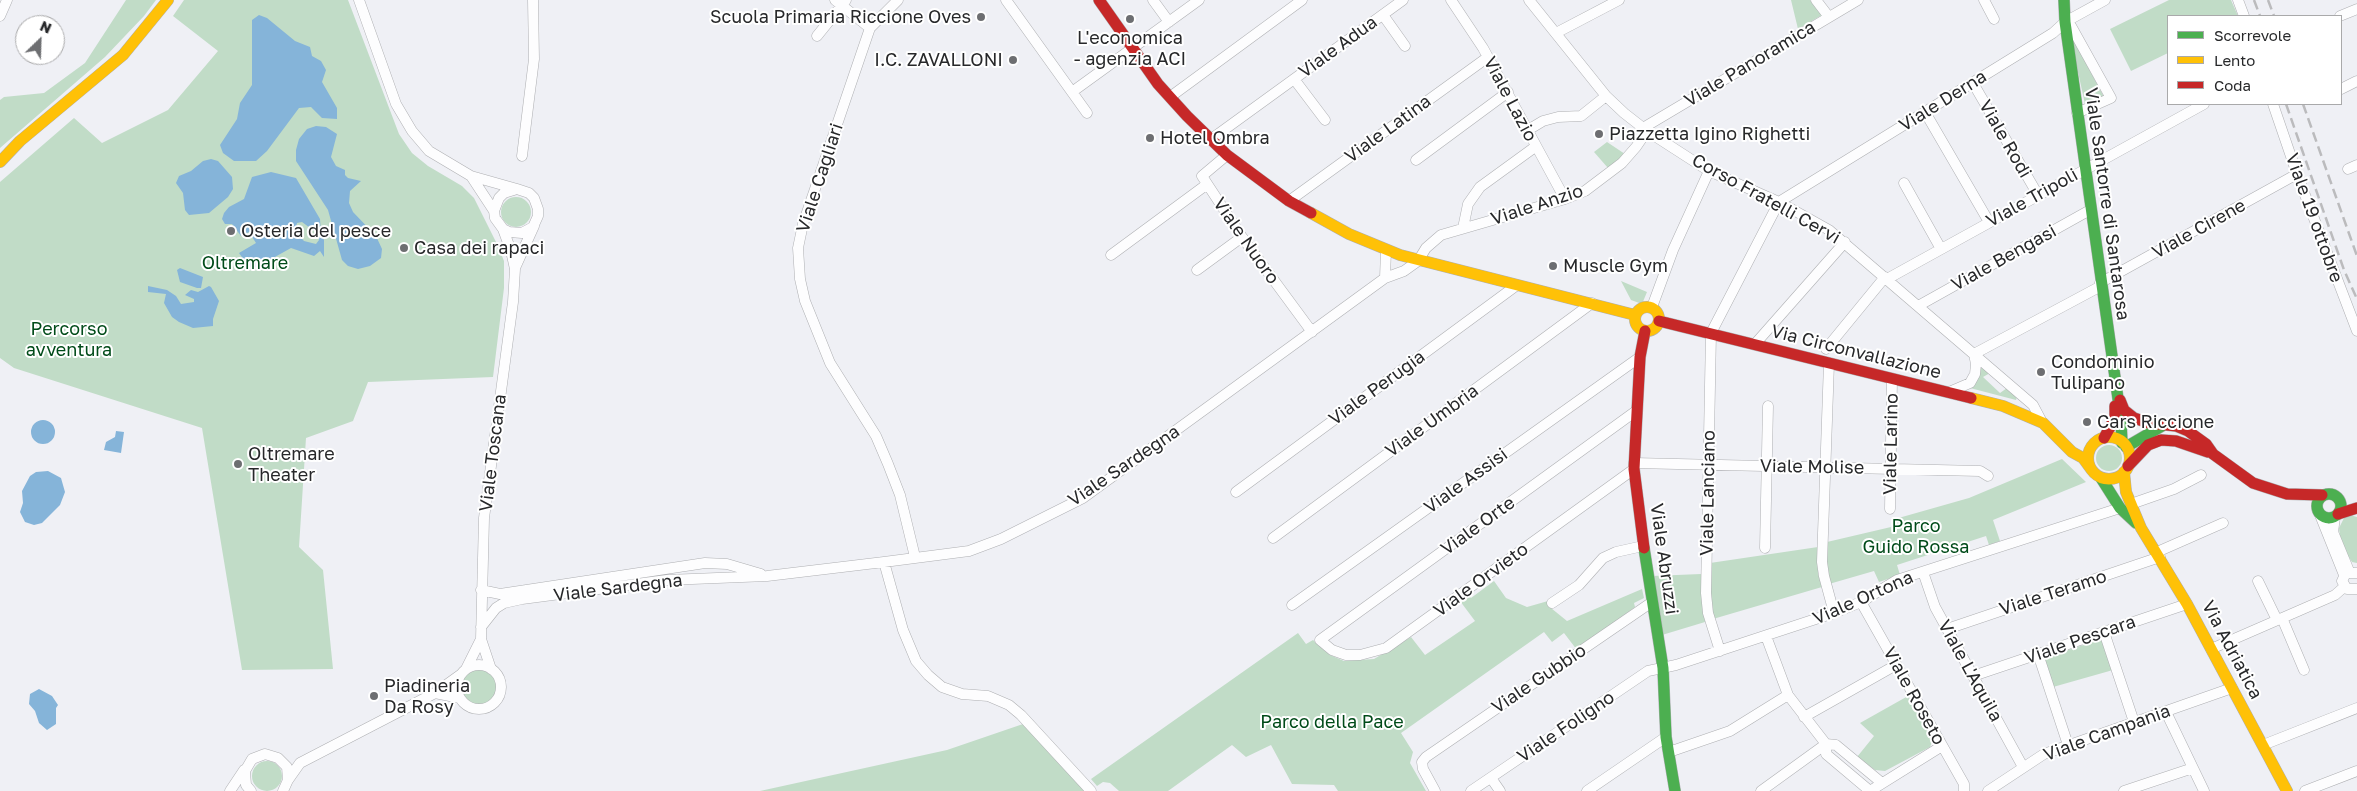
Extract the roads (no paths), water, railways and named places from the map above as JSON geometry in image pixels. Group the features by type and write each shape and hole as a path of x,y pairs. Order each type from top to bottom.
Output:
{"main road":[{"path":"0,162 20,141 123,55 168,0"},
{"path":"1098,0 1132,49 1170,98 1210,140 1289,201 1321,220 1386,250 1418,260 1635,315"},
{"name":"Viale Santorre di Santarosa","path":"2057,0 2065,22"},
{"name":"Viale Santorre di Santarosa","path":"2064,0 2065,22 2100,285 2124,445"},
{"path":"1640,308 1652,308 1658,313 1659,321 1656,328 1645,331 1637,327 1635,315 1640,308"},
{"name":"Via Circonvallazione","path":"1659,321 2003,406 2042,423"},
{"name":"Viale Abruzzi","path":"1645,331 1642,335 1640,357 1634,466 1652,602 1663,668 1666,737 1675,791"},
{"path":"2115,390 2124,410 2134,418 2162,426 2183,429 2206,444 2213,454"},
{"name":"Viale Santorre di Santarosa","path":"2104,438 2115,418 2115,390"},
{"path":"2042,423 2065,443 2072,452 2083,458 2101,478 2114,478 2126,469 2148,445 2161,440 2176,441 2213,454 2253,483 2299,499 2327,518 2357,508"},
{"path":"2124,445 2162,426"},
{"path":"2091,469 2088,457 2093,445 2104,438 2116,439 2124,445 2129,454 2126,469 2125,506"},
{"path":"2065,443 2093,445"},
{"name":"Via Adriatica","path":"2101,478 2125,506 2158,554 2288,791"},
{"path":"2287,494 2322,496 2333,494 2339,500 2357,508"},
{"path":"2319,514 2316,505 2322,496"},
{"path":"2336,516 2341,507 2339,500"}],"street":[{"path":"0,16 7,0"},
{"path":"359,0 396,104 412,131 429,151 471,176 529,193 537,203 536,222 522,233 509,232 503,229 495,218 494,211 471,176"},
{"path":"522,156 534,59 534,0"},
{"name":"Viale Cagliari","path":"898,0 870,28 803,224 798,248 800,279 805,301 823,348 876,436 900,494 915,557"},
{"path":"1006,0 1087,114"},
{"path":"1153,0 1169,22"},
{"path":"1072,92 1199,0"},
{"path":"1170,98 1302,0"},
{"name":"Viale Adua","path":"1210,140 1403,0"},
{"name":"Viale Lazio","path":"1451,0 1488,57 1528,130 1535,147 1565,199"},
{"name":"Corso Fratelli Cervi","path":"1529,0 1606,96 1645,129 1709,171 1779,202 1830,230 1974,354"},
{"path":"1556,34 1619,0"},
{"path":"1816,0 1829,17"},
{"name":"Viale Panoramica","path":"1645,129 1858,0"},
{"path":"1984,0 1994,19"},
{"name":"Viale Derna","path":"1779,202 2053,33 2065,22 2105,0"},
{"path":"2238,0 2244,15"},
{"path":"817,36 841,2 870,28"},
{"path":"2342,15 2357,9"},
{"name":"Viale Adua","path":"1383,15 1405,46"},
{"path":"2065,22 2071,26 2111,98 2077,113"},
{"name":"Viale Latina","path":"1289,201 1488,57"},
{"name":"Viale Adua","path":"1294,79 1325,120"},
{"path":"2342,88 2357,81"},
{"name":"Viale Rodi","path":"1973,83 2038,195"},
{"path":"1416,160 1508,92"},
{"path":"1528,130 1543,121 1558,117 1582,116 1606,96"},
{"name":"Viale Tripoli","path":"1886,278 2202,105"},
{"name":"Viale 19 ottobre","path":"2273,105 2297,174 2357,331"},
{"path":"1925,112 1989,222"},
{"name":"Viale Anzio","path":"1418,260 1426,248 1441,235 1565,199 1585,191 1622,163 1636,147 1645,129"},
{"path":"1463,228 1468,204 1480,187 1535,147"},
{"name":"Viale Nuoro","path":"1227,155 1202,176 1206,185 1312,332"},
{"path":"1652,308 1673,250 1709,171"},
{"name":"Viale Cirene","path":"1974,354 2297,174"},
{"path":"1904,183 1941,249"},
{"path":"1112,255 1206,185"},
{"path":"494,211 499,198 510,190 517,190"},
{"path":"1711,333 1779,202"},
{"name":"Viale Bengasi","path":"1918,306 2090,210"},
{"name":"Viale Toscana","path":"515,269 536,222"},
{"name":"Viale Toscana","path":"491,669 481,639 484,518 513,302 515,269 512,251 503,229"},
{"path":"1198,270 1242,237"},
{"path":"1755,344 1845,242"},
{"path":"1385,278 1386,250"},
{"name":"Viale Sardegna","path":"481,627 496,608 504,603 522,599 667,580 767,576 969,551 985,546 1083,498 1385,278 1404,270 1418,260"},
{"path":"1826,349 1886,278"},
{"name":"Viale Perugia","path":"1236,492 1517,284"},
{"name":"Viale Umbria","path":"1272,538 1592,303"},
{"name":"Viale Lanciano","path":"1711,333 1706,593 1708,614 1720,651"},
{"path":"1974,354 2033,405 2042,423"},
{"path":"1948,392 1970,383 1975,374 1974,354"},
{"name":"Viale Assisi","path":"1292,605 1640,357"},
{"path":"1829,363 1822,562 1834,613"},
{"name":"Viale Larino","path":"1890,510 1892,379"},
{"path":"1765,548 1768,406"},
{"name":"Viale Orte","path":"1320,640 1636,411"},
{"name":"Viale Molise","path":"1634,466 1708,464 1890,468 1980,471 1988,476"},
{"name":"Viale Orvieto","path":"1320,640 1332,650 1346,655 1360,655 1386,648 1634,466"},
{"path":"2125,506 2174,489 2201,475"},
{"name":"Viale Ortona","path":"1663,668 1834,613 1861,602 1897,580 2125,506"},
{"path":"2319,514 2350,573"},
{"path":"2336,516 2333,532 2350,573"},
{"name":"Viale Teramo","path":"1947,629 2158,554 2223,523"},
{"path":"1552,604 1579,585 1603,558 1616,552 1644,546"},
{"path":"884,562 904,630 916,661 928,675 942,686 962,694 988,696 1009,705 1021,715 1091,791"},
{"name":"Viale Sardegna","path":"481,590 500,594 705,563 727,564 767,576"},
{"name":"Viale L'Aquila","path":"1924,572 1935,607 2023,767"},
{"path":"2350,573 2342,581 2353,591"},
{"path":"2258,581 2304,670"},
{"path":"2211,649 2335,596 2353,591"},
{"name":"Viale Gubbio","path":"1435,791 1423,769 1422,762 1426,756 1652,602"},
{"name":"Viale Roseto","path":"1861,602 1966,789"},
{"name":"Viale Pescara","path":"1973,676 2187,604"},
{"path":"2104,632 2134,722"},
{"path":"1766,636 1788,695 1826,744 1826,754 1870,791 1942,746"},
{"name":"Viale Toscana","path":"463,672 481,639"},
{"path":"2038,654 2068,745"},
{"path":"1804,717 1896,664"},
{"path":"283,791 300,763 435,693 463,672 478,665 491,669 498,678 500,689 492,704 479,709 472,708 460,698 435,693"},
{"name":"Viale Foligno","path":"1471,791 1648,671 1663,668"},
{"path":"460,698 456,687 463,672"},
{"name":"Viale Campania","path":"1988,791 2044,754 2232,688"},
{"path":"1669,752 1730,732 1788,695"},
{"path":"2263,746 2357,708"},
{"path":"2166,712 2204,791"},
{"path":"1587,791 1666,737"},
{"path":"1761,791 1826,744 1836,745 1882,782"},
{"path":"230,791 248,765 258,756 272,755 300,763"},
{"path":"272,755 283,762 288,774 288,780"},
{"path":"248,765 245,778 250,791"},
{"path":"2126,791 2193,768"},
{"path":"2305,791 2357,771"},
{"path":"1491,778 1500,791"}],"water":[{"path":"259,15 267,18 295,41 310,47 312,56 321,61 326,70 322,82 337,108 337,119 322,118 311,107 299,108 267,151 256,161 234,161 223,153 220,145 237,119 240,103 252,85 252,20"},
{"path":"316,126 326,127 337,134 331,157 336,166 345,170 345,175 348,178 361,181 350,191 349,203 353,212 376,236 382,249 381,258 370,266 358,269 348,266 342,260 328,210 296,161 299,139 307,129"},
{"path":"211,159 218,161 232,177 233,189 228,197 209,213 189,215 185,210 183,193 176,183 179,176 191,171 203,161"},
{"path":"271,172 296,178 320,219 321,234 324,240 324,257 320,251 314,256 291,248 257,267 249,267 239,253 256,243 249,232 241,236 232,224 225,224 222,219 229,207 244,199 252,177","holes":["302,222 317,233 319,240 316,244 304,241 295,231 297,223"]},
{"path":"180,268 203,277 201,288 180,282 177,270"},
{"path":"148,286 167,290 176,296 181,304 194,302 194,299 185,295 191,290 198,292 209,286 211,287 219,301 213,319 213,326 193,328 179,322 172,317 164,303 166,294 148,292"},
{"path":"43,420 52,423 55,432 52,441 43,444 34,441 31,432 34,423"},
{"path":"116,431 124,432 121,453 104,450 106,442 115,437"},
{"path":"48,471 61,478 65,492 60,505 42,523 34,525 25,522 20,512 23,503 22,491 30,476 36,472"},
{"path":"39,689 52,696 58,705 56,708 56,724 47,730 39,723 35,711 29,704 30,694"}],"railway":[{"path":"2254,0 2260,15"},
{"path":"2268,0 2274,15"},
{"path":"2286,105 2344,270 2357,299"},
{"path":"2303,105 2357,256"}],"place":[{"name":"Scuola Primaria Riccione Oves","path":"981,17"},
{"name":"L'economica - agenzia ACI","path":"1130,19"},
{"name":"I.C. ZAVALLONI","path":"1013,60"},
{"name":"Piazzetta Igino Righetti","path":"1599,134"},
{"name":"Hotel Ombra","path":"1150,138"},
{"name":"Osteria del pesce","path":"231,231"},
{"name":"Casa dei rapaci","path":"404,248"},
{"name":"Muscle Gym","path":"1553,266"},
{"name":"Condominio Tulipano","path":"2041,372"},
{"name":"Cars Riccione","path":"2087,422"},
{"name":"Oltremare Theater","path":"238,464"},
{"name":"Piadineria Da Rosy","path":"374,696"}],"park label":[{"name":"Oltremare","path":"245,263"},
{"name":"Percorso avventura","path":"69,339"},
{"name":"Parco Guido Rossa","path":"1916,536"},
{"name":"Parco della Pace","path":"1332,722"}]}
